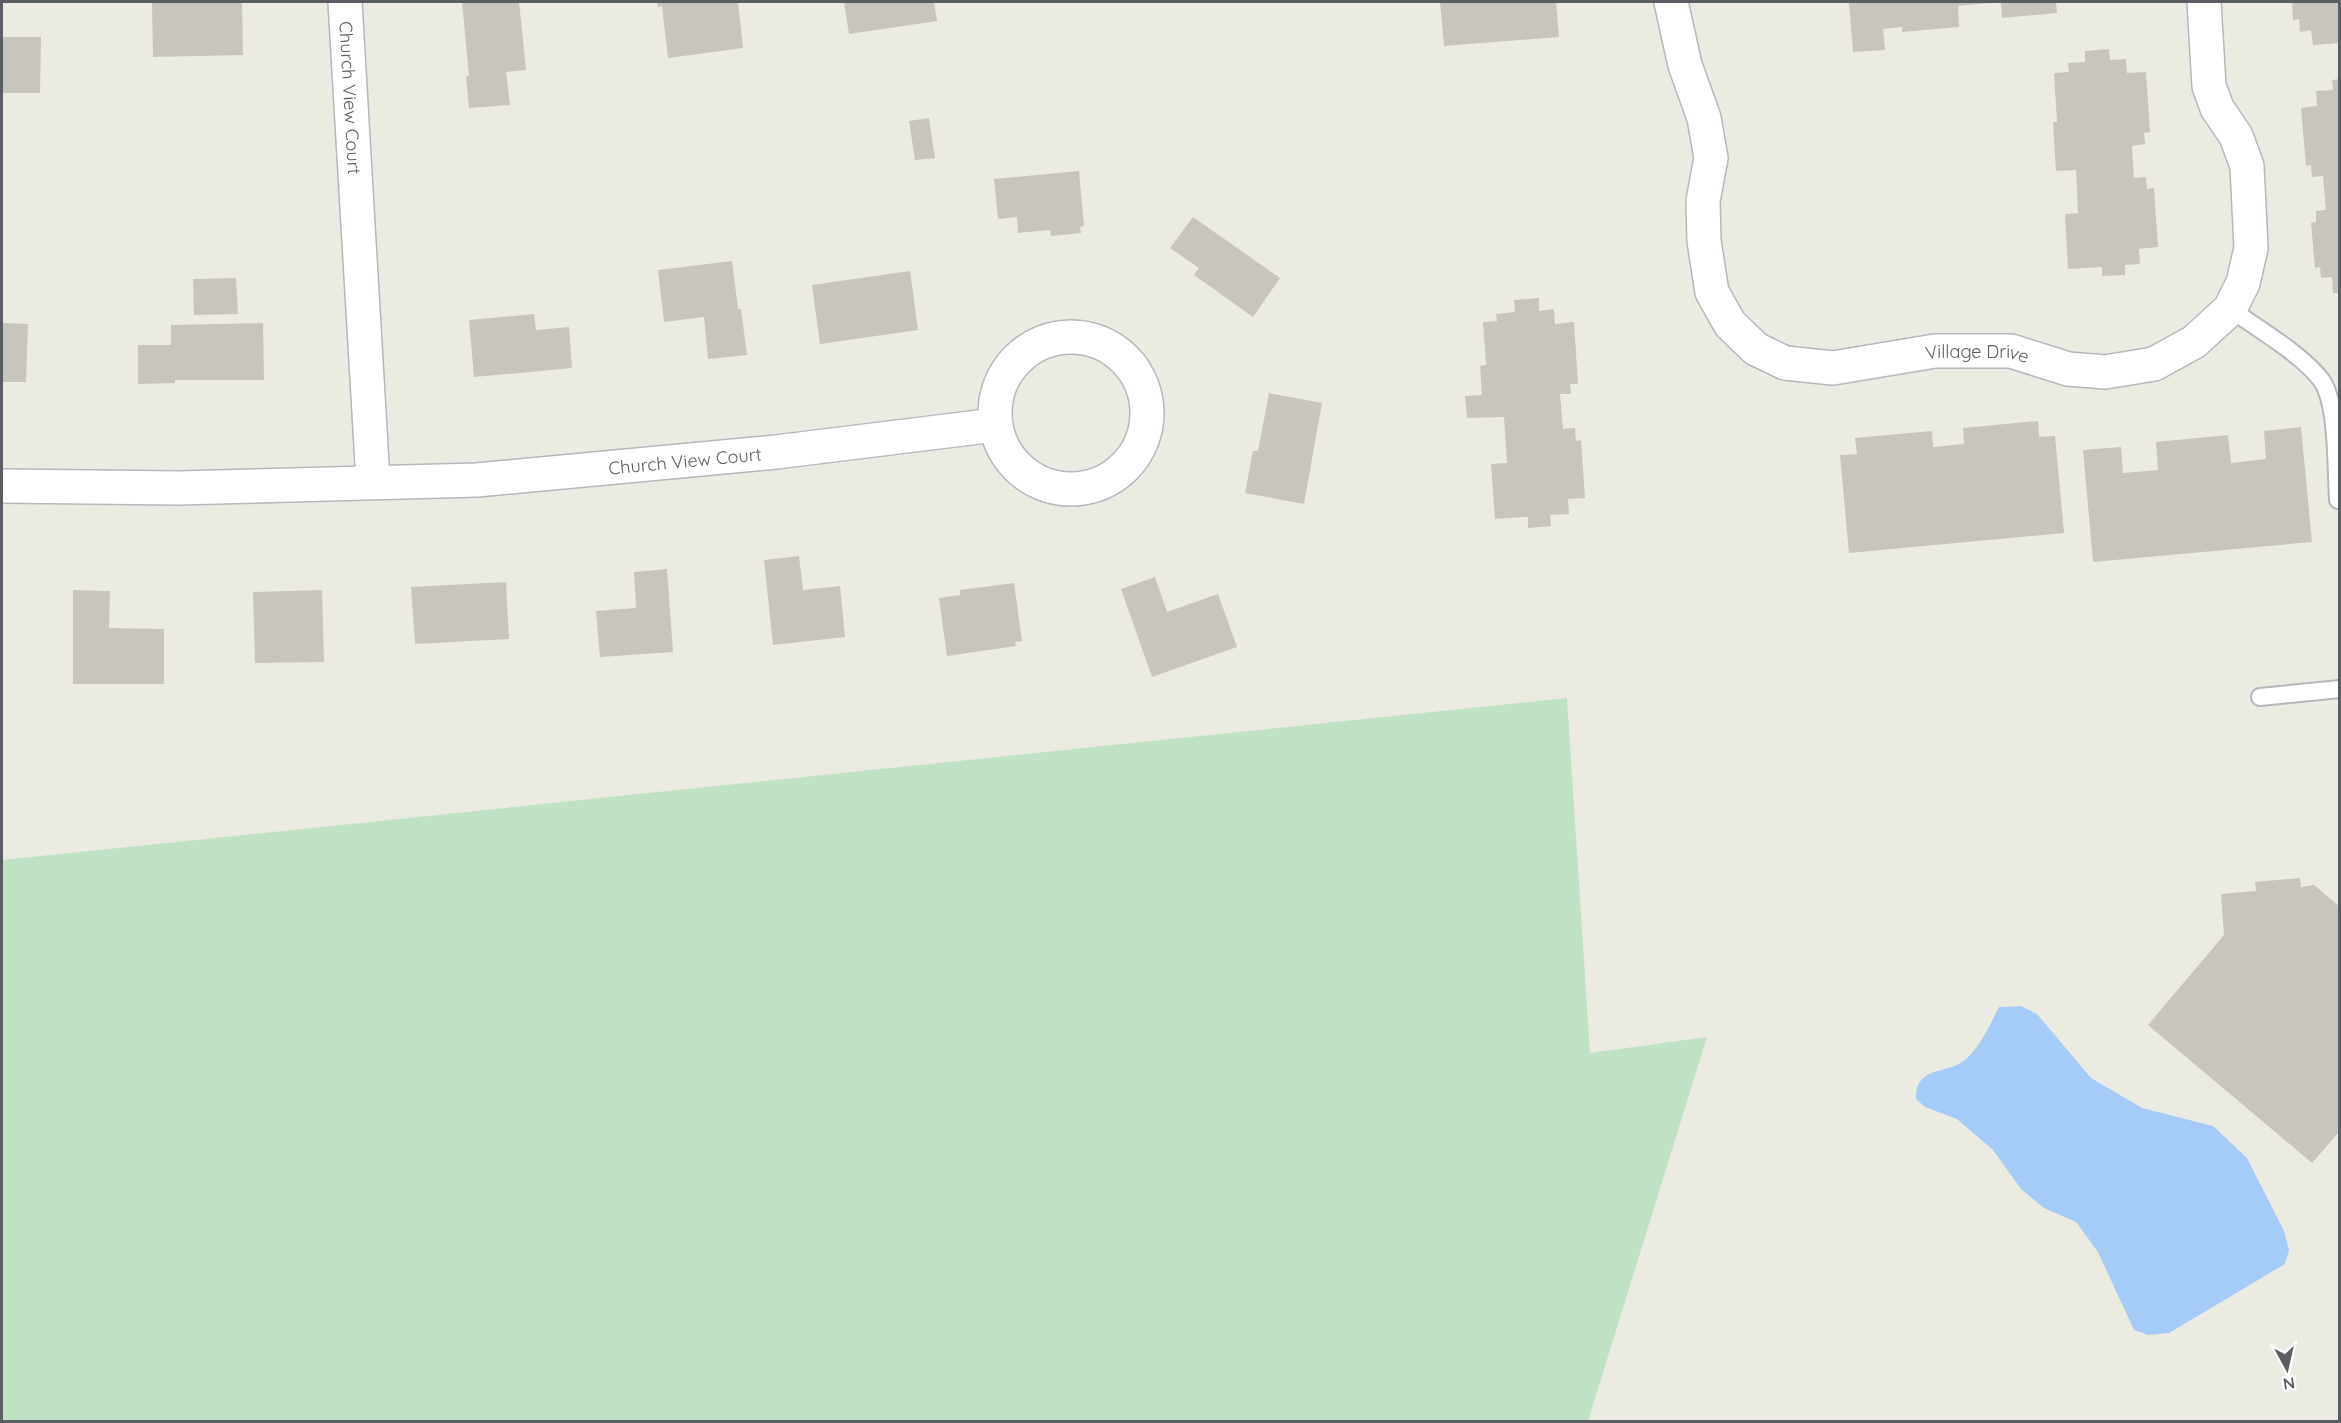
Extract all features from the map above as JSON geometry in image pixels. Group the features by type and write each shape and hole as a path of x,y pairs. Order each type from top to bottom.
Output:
{"street":[{"name":"Church View Court","path":"345,2 373,481"},
{"name":"Village Drive","path":"1671,2 1685,65 1704,118 1711,158 1703,201 1704,241 1712,292 1731,324 1756,349 1785,363 1833,368 1935,351 2011,351 2068,369 2105,372 2154,364 2194,342 2230,309 2243,284 2251,248 2247,166 2236,136 2217,108 2209,86 2204,2"},
{"path":"1059,337 1084,337 1107,345 1126,359 1140,378 1148,401 1147,428 1137,453 1120,473 1096,486 1070,490 1043,485 1021,471 1004,450 995,425 995,401 1002,378 1017,359 1036,345 1059,337"},
{"name":"Church View Court","path":"2,486 179,488 477,480 776,452 995,425"}],"lane":[{"path":"2230,309 2304,363 2322,382 2332,407 2338,500"},
{"path":"2260,697 2340,689"}],"green space":[{"path":"1567,698 1590,1053 1707,1037 1588,1421 2,1421 2,860"}],"water":[{"path":"2021,1006 2037,1014 2091,1078 2142,1108 2213,1126 2247,1158 2284,1231 2289,1250 2285,1264 2169,1333 2148,1335 2134,1330 2098,1252 2076,1222 2044,1208 2021,1189 1993,1150 1957,1119 1925,1107 1916,1099 1917,1088 1927,1075 1950,1068 1971,1054 1999,1007"}],"building":[{"path":"152,2 242,2 243,55 153,57"},
{"path":"462,2 519,2 526,70 506,72 510,105 469,108 466,76 469,76"},
{"path":"657,2 738,2 743,48 668,58 662,6 658,7"},
{"path":"844,2 934,2 937,21 849,34"},
{"path":"1440,2 1556,2 1559,37 1444,46"},
{"path":"1849,2 1989,3 1958,6 1959,27 1902,32 1902,27 1883,29 1885,50 1853,52"},
{"path":"2001,2 2056,2 2057,13 2002,18"},
{"path":"2292,2 2340,2 2340,43 2313,45 2311,30 2300,32 2299,19 2293,20"},
{"path":"2,37 41,37 40,93 2,93"},
{"path":"2109,49 2110,60 2126,59 2127,73 2146,72 2150,132 2144,133 2145,144 2132,146 2134,178 2146,177 2147,189 2154,188 2158,247 2139,249 2140,264 2125,265 2125,275 2102,276 2102,267 2068,269 2065,214 2078,213 2076,170 2056,171 2053,122 2057,122 2054,73 2069,72 2068,63 2085,62 2085,51"},
{"path":"2340,79 2340,293 2333,293 2332,277 2321,278 2320,267 2315,268 2311,223 2316,222 2316,211 2326,210 2323,176 2312,177 2311,165 2306,166 2301,108 2317,106 2316,91 2333,90 2332,80"},
{"path":"929,118 935,158 915,160 909,121"},
{"path":"1079,171 1084,226 1080,227 1081,233 1051,236 1050,230 1018,233 1017,217 998,219 994,179"},
{"path":"1193,217 1280,278 1253,317 1194,275 1199,268 1170,248"},
{"path":"732,261 747,355 708,359 704,317 664,322 658,270"},
{"path":"910,271 918,330 820,344 812,285"},
{"path":"236,278 238,314 194,315 193,279"},
{"path":"1539,298 1539,311 1554,309 1555,324 1574,322 1578,384 1570,384 1571,394 1560,394 1563,429 1575,428 1576,441 1581,440 1585,498 1568,499 1569,514 1550,515 1551,526 1528,528 1528,517 1495,519 1491,464 1507,463 1504,417 1467,418 1465,396 1482,395 1480,366 1486,365 1483,322 1497,321 1496,314 1515,312 1514,300"},
{"path":"534,314 536,330 569,327 572,368 474,377 469,320"},
{"path":"2,323 28,324 26,382 2,382"},
{"path":"263,323 264,380 175,380 175,383 138,384 138,345 171,345 171,325"},
{"path":"1269,393 1322,403 1304,504 1245,493 1253,451 1258,451"},
{"path":"2038,421 2039,437 2055,436 2064,533 1849,553 1840,455 1857,454 1855,438 1932,431 1933,447 1964,444 1963,428"},
{"path":"2301,427 2312,542 2093,562 2083,450 2121,447 2123,473 2158,470 2156,442 2228,435 2231,463 2266,459 2264,431"},
{"path":"799,556 803,590 840,586 845,637 773,645 764,560"},
{"path":"667,569 673,652 600,657 596,611 636,608 634,572"},
{"path":"1155,577 1167,612 1218,594 1237,647 1152,677 1121,589"},
{"path":"506,582 509,639 415,644 411,587"},
{"path":"1014,583 1022,641 1015,642 1016,646 947,656 939,598 960,595 960,590"},
{"path":"73,590 110,591 109,628 164,629 164,684 73,684"},
{"path":"322,590 324,662 255,663 253,592"},
{"path":"2300,878 2301,887 2314,885 2340,907 2340,1131 2312,1163 2148,1025 2224,935 2221,894 2256,891 2255,882"}]}
